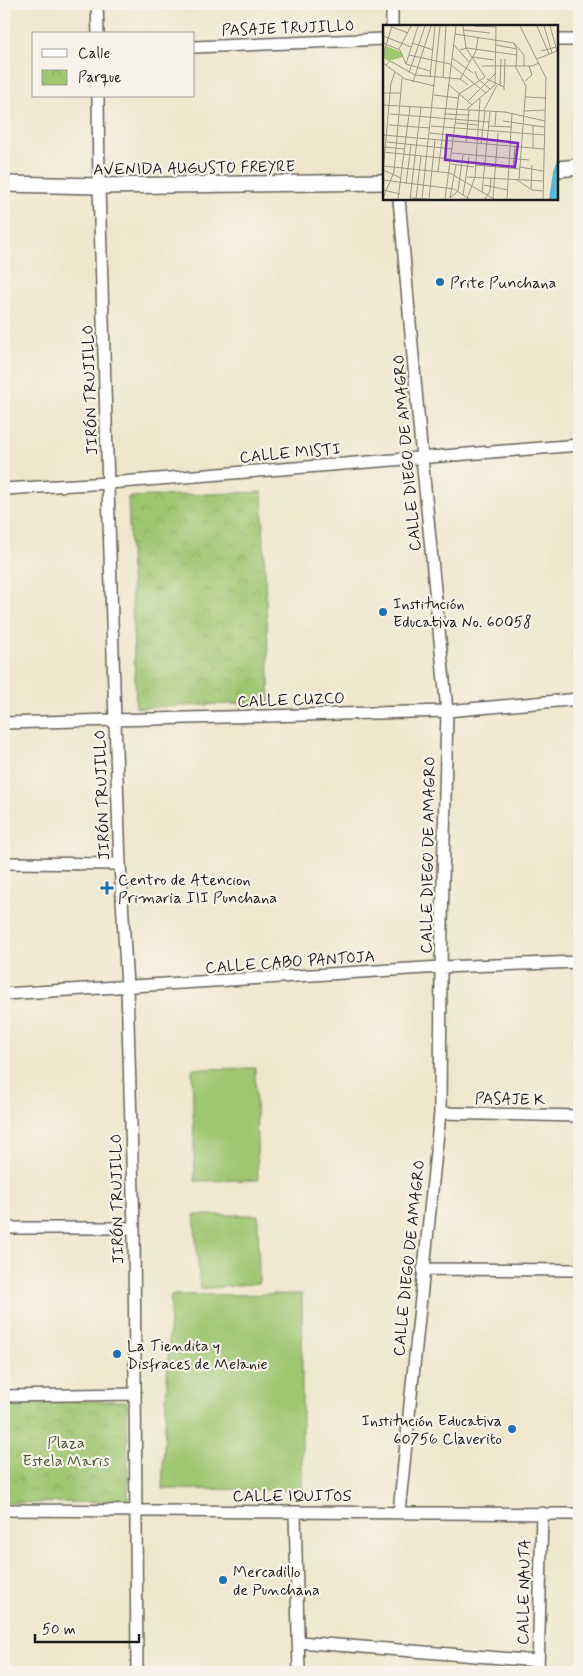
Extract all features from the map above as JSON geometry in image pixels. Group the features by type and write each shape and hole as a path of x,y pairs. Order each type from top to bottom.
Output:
{"main road":[{"path":"558,169 579,168"},
{"name":"AVENIDA AUGUSTO FREYRE","path":"4,184 99,186 383,182"}],"street":[{"path":"97,4 98,32"},
{"path":"392,4 392,25"},
{"name":"PASAJE TRUJILLO","path":"195,47 383,39"},
{"path":"558,40 579,40"},
{"name":"JIRÓN TRUJILLO","path":"98,98 115,721 127,987 134,1228 137,1672"},
{"name":"CALLE DIEGO DE AMAGRO","path":"399,200 447,711 441,968 440,1113 399,1512"},
{"name":"CALLE MISTI","path":"4,489 108,483 579,445"},
{"name":"CALLE CUZCO","path":"4,724 447,711 579,699"},
{"path":"4,863 120,864"},
{"name":"CALLE CABO PANTOJA","path":"4,994 441,968 579,962"},
{"name":"PASAJE K","path":"440,1113 579,1116"},
{"path":"4,1228 134,1228"},
{"path":"423,1269 579,1270"},
{"path":"4,1396 135,1394"},
{"name":"CALLE IQUITOS","path":"4,1510 579,1514"},
{"path":"295,1512 300,1672"},
{"name":"CALLE NAUTA","path":"538,1666 542,1513"},
{"path":"299,1642 538,1666"}],"green space":[{"path":"262,492 270,702 136,708 128,497"},
{"path":"255,1068 258,1180 195,1181 192,1069"},
{"path":"194,1215 258,1215 259,1283 200,1289"},
{"path":"302,1294 302,1490 162,1489 171,1295"},
{"name":"Plaza Estela Maris","path":"4,1401 127,1401 128,1502 4,1503"}],"place":[{"name":"Prite Punchana","path":"440,282"},
{"name":"Institución Educativa No. 60058","path":"383,612"},
{"name":"Centro de Atencion Primaria III Punchana","path":"107,888"},
{"name":"La Tiendita y Disfraces de Melanie","path":"117,1354"},
{"name":"Institución Educativa 60756 Claverito","path":"512,1429"},
{"name":"Mercadillo de Punchana","path":"223,1580"}]}
